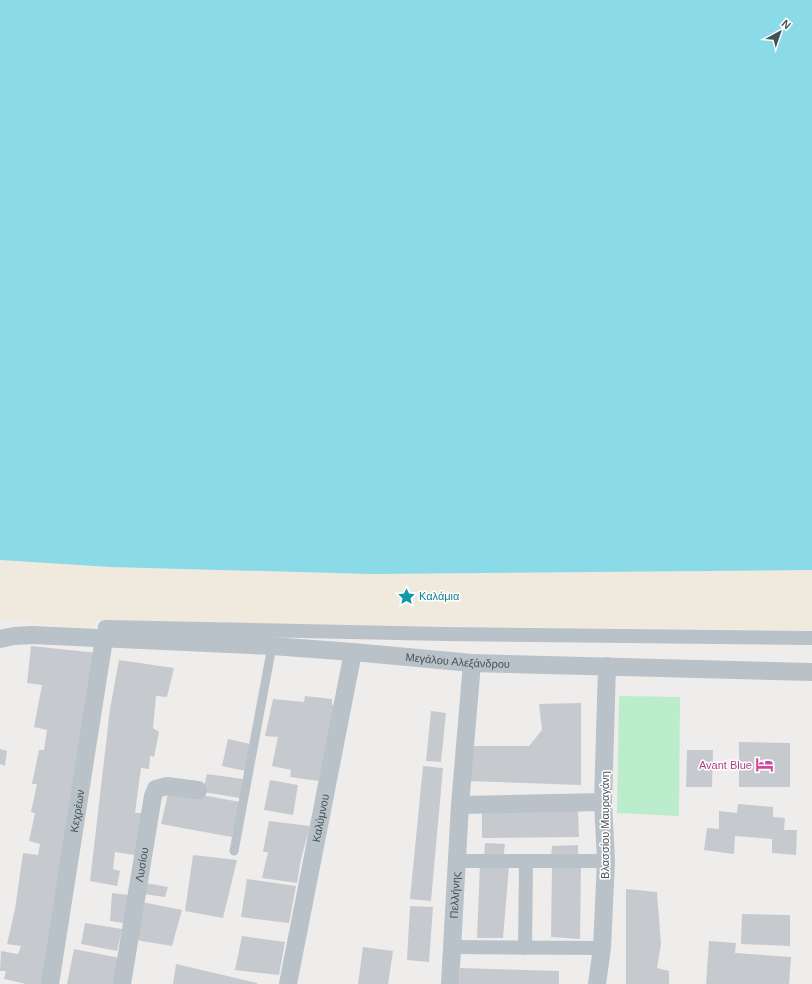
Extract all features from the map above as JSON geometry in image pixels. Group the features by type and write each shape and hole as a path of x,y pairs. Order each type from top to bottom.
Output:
{"street":[{"path":"104,639 105,626 445,634 812,638"},
{"name":"Μεγάλου Αλεξάνδρου","path":"0,639 14,636 32,635 272,646 472,663 812,672"},
{"name":"Κεχρέων","path":"50,984 104,639"},
{"name":"Καλύμνου","path":"288,984 353,652"},
{"name":"Πελλήνης","path":"450,984 456,861 472,663"},
{"name":"Βλασσίου Μαυραγάνη","path":"597,984 602,948 606,861 603,802 607,666"},
{"name":"Λυσίου","path":"122,984 153,796 156,789 167,786 198,790"},
{"path":"460,805 603,802"},
{"path":"456,861 606,861"},
{"path":"525,948 526,862"},
{"path":"451,947 602,948"}],"lane":[{"path":"234,851 272,646"}],"green space":[{"path":"619,696 680,697 679,816 617,813"}],"sand":[{"name":"Καλάμια","path":"0,560 110,567 371,574 812,570 812,630 94,621 93,629 0,619"}],"water":[{"path":"0,0 812,0 812,570 371,574 110,567 0,560"}],"building":[{"path":"31,646 98,653 43,984 26,984 4,979 6,971 0,971 1,951 18,954 21,946 7,944 15,909 23,853 38,855 40,844 29,841 35,813 31,812 37,784 32,784 39,750 44,750 47,730 34,727 42,685 27,683"},
{"path":"119,660 174,668 167,697 156,696 153,728 159,732 154,757 150,756 149,769 141,768 135,813 143,813 135,855 115,852 113,869 120,871 117,886 90,881 110,709"},
{"path":"305,696 332,699 332,705 337,705 319,781 290,777 291,770 272,766 278,737 265,736 273,699 304,702"},
{"path":"581,703 581,785 468,781 471,746 529,746 542,730 539,704"},
{"path":"431,711 446,713 441,762 426,761"},
{"path":"228,739 250,744 245,771 222,766"},
{"name":"Avant Blue","path":"739,742 790,743 790,787 739,787"},
{"path":"0,749 7,751 5,766 0,764"},
{"path":"687,750 713,750 712,787 686,787"},
{"path":"423,766 443,768 431,901 410,899"},
{"path":"207,774 243,779 240,798 203,792"},
{"path":"270,780 298,785 293,815 264,810"},
{"path":"169,789 240,802 232,837 161,824"},
{"path":"738,804 773,807 773,817 785,818 784,830 797,830 796,855 772,853 772,839 735,836 734,854 704,850 707,828 719,829 719,811 737,813"},
{"path":"482,809 578,809 579,837 482,838"},
{"path":"269,821 310,826 301,859 297,883 262,878 268,852 263,852"},
{"path":"485,843 505,844 503,859 484,859"},
{"path":"578,845 578,860 551,860 552,846"},
{"path":"193,855 237,860 223,918 185,911"},
{"path":"480,865 509,867 503,938 477,938"},
{"path":"552,866 581,866 580,939 551,937"},
{"path":"247,879 296,886 289,923 241,917"},
{"path":"146,883 168,887 165,897 143,894"},
{"path":"626,889 657,892 661,944 657,968 669,971 669,984 626,984"},
{"path":"112,893 129,895 124,923 110,921"},
{"path":"142,902 182,910 172,946 135,940"},
{"path":"410,906 433,907 429,962 407,960"},
{"path":"742,914 790,915 790,946 741,944"},
{"path":"85,923 122,929 117,951 81,944"},
{"path":"242,936 285,942 279,975 235,970"},
{"path":"709,941 736,943 735,953 791,957 789,984 706,984"},
{"path":"363,947 393,951 388,984 358,984"},
{"path":"74,949 120,958 116,984 67,984"},
{"path":"176,964 257,983 257,984 173,984"},
{"path":"460,968 559,971 559,984 459,984"}],"place":[{"name":"Καλάμια","path":"406,596"},
{"name":"Avant Blue","path":"765,765"}]}
